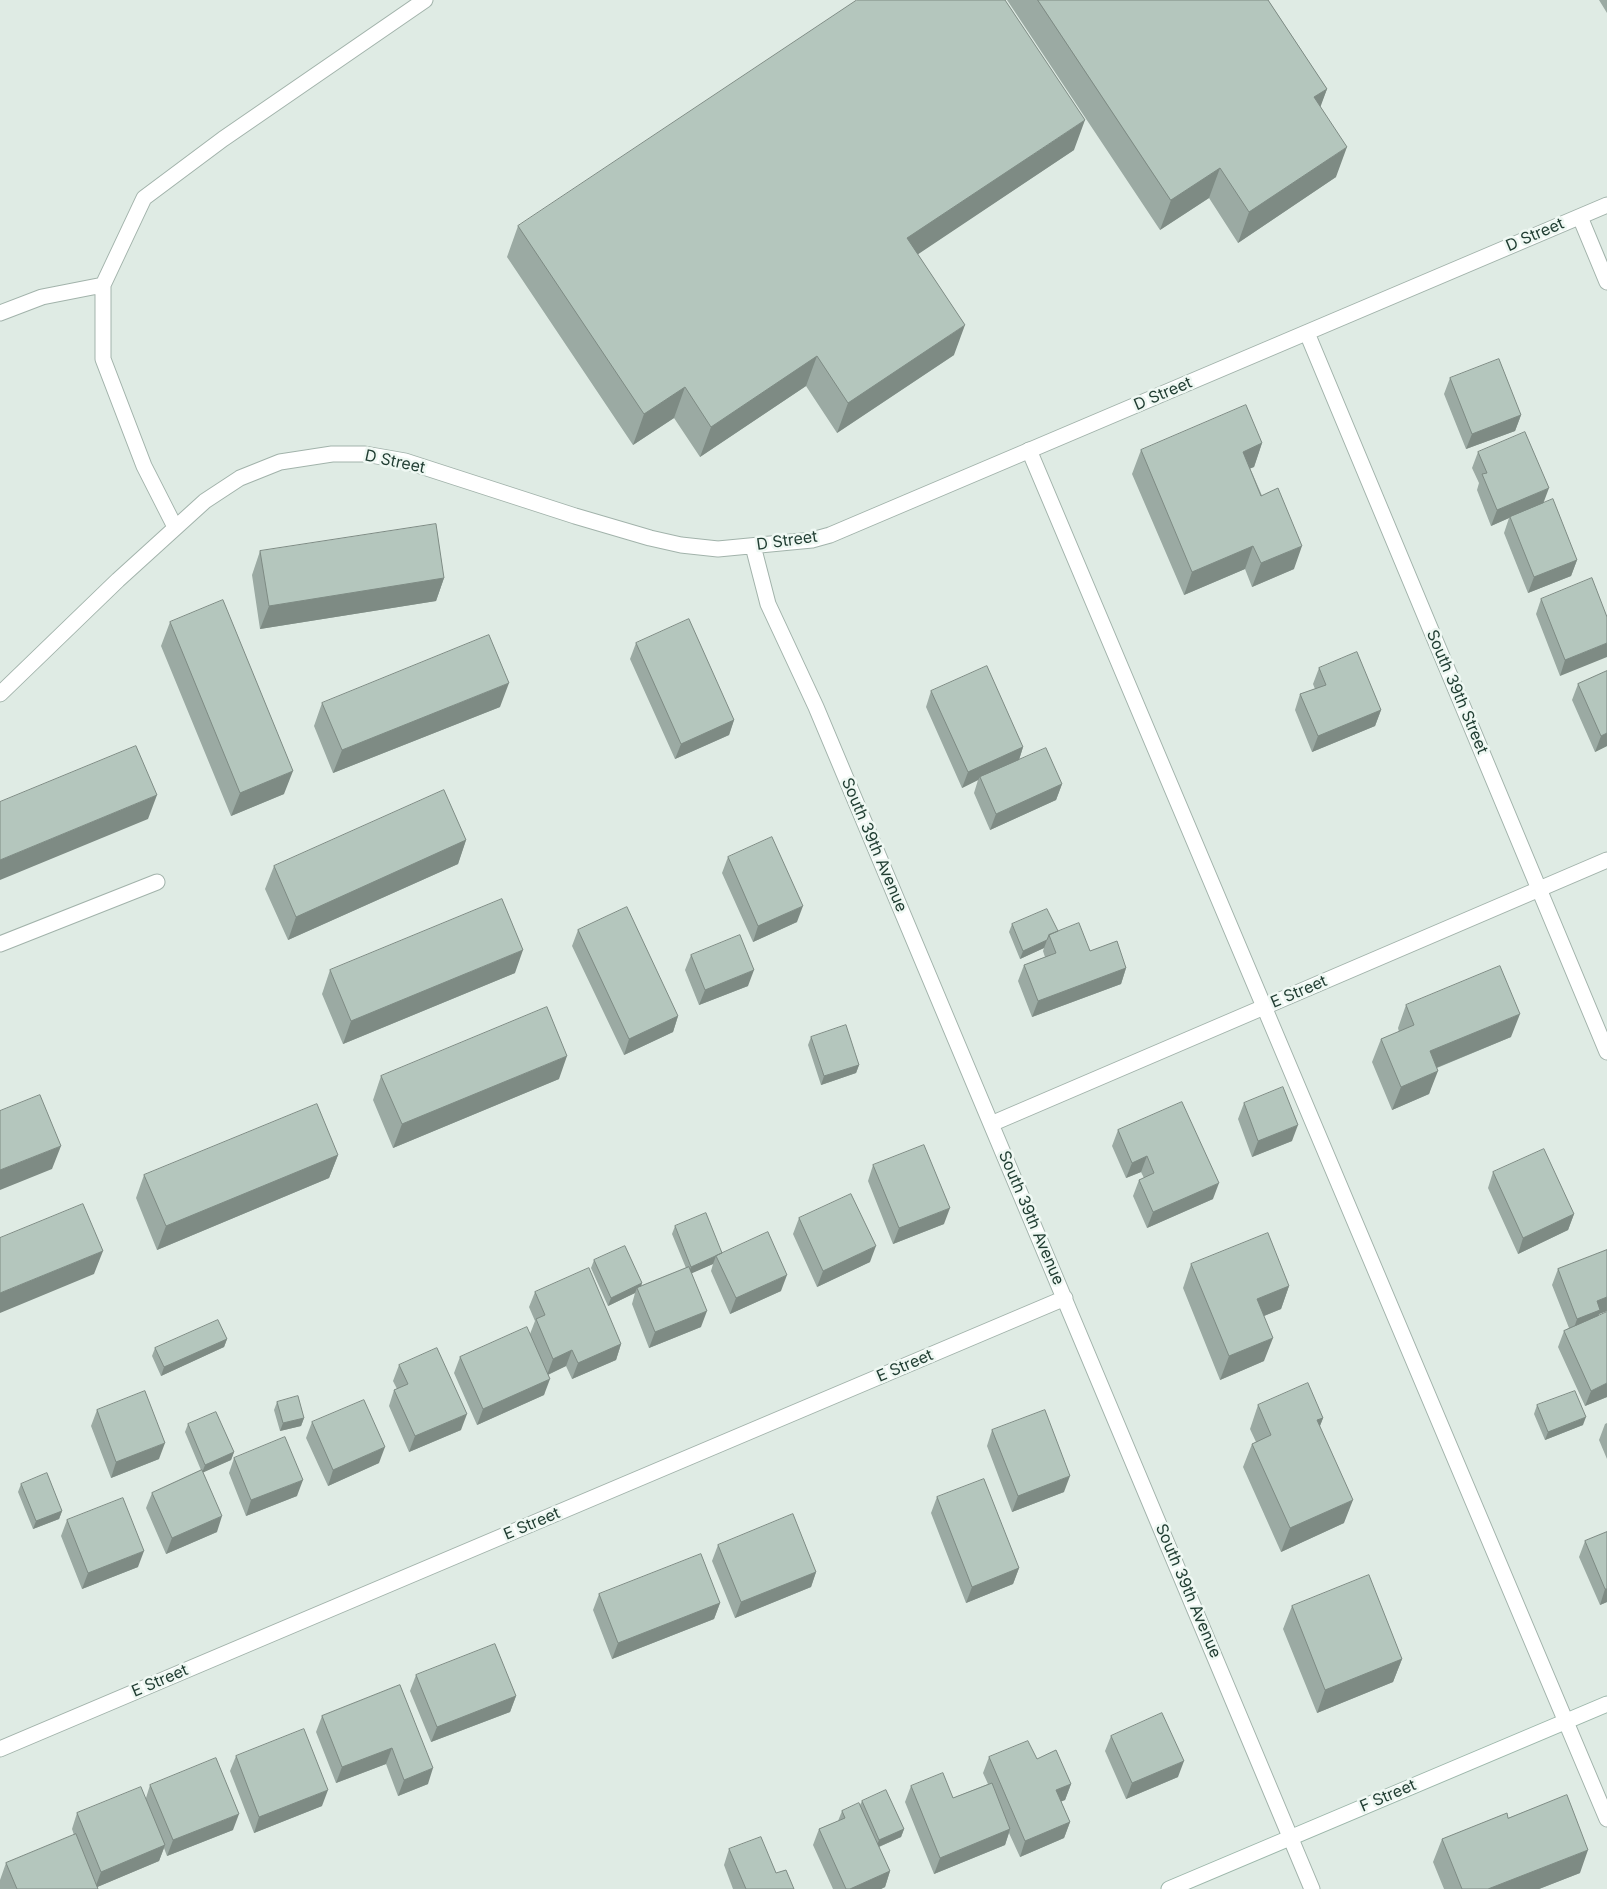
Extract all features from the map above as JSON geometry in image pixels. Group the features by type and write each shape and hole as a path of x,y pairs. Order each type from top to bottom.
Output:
{"street":[{"path":"175,527 144,466 103,358 103,285 144,198 223,139 424,0"},
{"name":"D Street","path":"0,694 175,527 205,501 240,478 280,462 332,454 365,454 405,461 575,516 681,545 718,550 812,540 830,535 1607,205"},
{"path":"1580,216 1607,282"},
{"path":"0,312 42,297 103,285"},
{"name":"South 39th Street","path":"1308,333 1607,1052"},
{"path":"1029,450 1607,1819"},
{"name":"South 39th Avenue","path":"752,546 768,604 816,707 1312,1889"},
{"name":"E Street","path":"991,1124 1607,860"},
{"path":"0,944 157,882"},
{"name":"E Street","path":"0,1749 1065,1298"},
{"name":"F Street","path":"1168,1889 1607,1704"}],"building":[{"path":"857,0 1005,0 1085,120 907,238 965,325 848,403 817,356 711,427 685,387 644,414 518,226"},
{"path":"1038,0 1268,0 1327,89 1314,97 1347,147 1249,212 1220,168 1171,200"},
{"path":"1499,359 1521,415 1472,434 1450,378"},
{"path":"1246,405 1262,443 1243,452 1261,496 1278,488 1302,546 1261,563 1253,546 1192,572 1141,450"},
{"path":"1525,432 1549,488 1497,510 1482,474 1487,473 1478,452"},
{"path":"1553,499 1577,560 1534,577 1510,517"},
{"path":"436,524 444,578 269,606 260,551"},
{"path":"1592,578 1607,617 1607,643 1565,660 1541,599"},
{"path":"223,600 293,771 240,793 170,622"},
{"path":"689,619 734,720 681,744 636,643"},
{"path":"489,635 509,683 342,750 322,703"},
{"path":"1357,652 1381,710 1318,736 1300,694 1326,685 1319,668"},
{"path":"987,666 1023,747 968,772 931,691"},
{"path":"1607,671 1607,733 1601,736 1578,684"},
{"path":"136,746 157,795 0,860 0,802"},
{"path":"1046,748 1062,784 996,814 980,777"},
{"path":"444,790 466,840 296,917 274,866"},
{"path":"772,837 803,906 758,926 728,857"},
{"path":"502,899 523,950 351,1021 330,970"},
{"path":"627,907 678,1016 629,1039 578,930"},
{"path":"1047,909 1058,931 1049,935 1047,940 1023,951 1012,924"},
{"path":"1079,923 1090,951 1117,941 1126,968 1038,1001 1024,965 1056,953 1049,935"},
{"path":"740,935 754,970 705,990 691,955"},
{"path":"1500,966 1520,1014 1430,1051 1438,1071 1401,1087 1381,1039 1414,1025 1406,1005"},
{"path":"547,1007 567,1056 402,1124 381,1076"},
{"path":"846,1025 859,1065 824,1076 811,1037"},
{"path":"1283,1087 1298,1125 1258,1141 1244,1103"},
{"path":"40,1095 61,1146 0,1170 0,1111"},
{"path":"1182,1102 1219,1183 1153,1212 1139,1180 1154,1173 1147,1156 1132,1163 1118,1130"},
{"path":"317,1104 338,1155 166,1226 144,1175"},
{"path":"924,1145 950,1208 899,1228 873,1165"},
{"path":"1544,1149 1574,1214 1523,1238 1493,1172"},
{"path":"851,1194 876,1246 823,1271 799,1218"},
{"path":"83,1204 103,1251 0,1293 0,1238"},
{"path":"706,1213 722,1253 691,1267 675,1226"},
{"path":"768,1232 787,1275 736,1298 716,1256"},
{"path":"1268,1233 1289,1286 1257,1299 1273,1338 1229,1356 1191,1264"},
{"path":"625,1246 642,1283 611,1298 594,1260"},
{"path":"1607,1250 1607,1297 1597,1301 1600,1310 1577,1319 1558,1269"},
{"path":"689,1267 707,1311 655,1332 637,1288"},
{"path":"589,1268 621,1344 578,1363 572,1350 553,1359 536,1319 545,1315 535,1292"},
{"path":"1607,1312 1607,1383 1591,1391 1564,1331"},
{"path":"218,1320 227,1339 164,1367 155,1348"},
{"path":"527,1327 550,1379 483,1409 460,1357"},
{"path":"437,1348 467,1414 415,1436 394,1390 408,1384 399,1365"},
{"path":"1308,1383 1323,1418 1317,1420 1353,1500 1290,1528 1252,1444 1271,1435 1258,1405"},
{"path":"145,1391 165,1443 116,1462 97,1410"},
{"path":"1575,1391 1586,1417 1548,1432 1537,1405"},
{"path":"298,1396 304,1418 283,1423 277,1402"},
{"path":"364,1400 385,1447 333,1470 312,1422"},
{"path":"1045,1410 1070,1476 1018,1496 992,1430"},
{"path":"216,1412 234,1452 205,1465 188,1424"},
{"path":"285,1437 303,1480 251,1500 234,1458"},
{"path":"202,1470 222,1516 172,1538 152,1493"},
{"path":"47,1473 62,1511 36,1521 21,1484"},
{"path":"984,1479 1019,1568 972,1587 937,1497"},
{"path":"123,1498 144,1551 88,1573 67,1520"},
{"path":"793,1514 816,1572 741,1602 718,1545"},
{"path":"1607,1532 1607,1589 1605,1589 1585,1541"},
{"path":"701,1554 720,1603 618,1643 599,1594"},
{"path":"1369,1575 1402,1659 1325,1690 1292,1606"},
{"path":"495,1644 516,1696 437,1727 416,1675"},
{"path":"400,1685 433,1768 404,1780 392,1748 342,1767 322,1716"},
{"path":"1162,1713 1184,1761 1132,1783 1111,1736"},
{"path":"304,1729 328,1790 259,1817 236,1756"},
{"path":"1028,1741 1037,1759 1056,1750 1071,1784 1056,1790 1070,1822 1025,1841 989,1757"},
{"path":"216,1758 239,1814 173,1840 150,1785"},
{"path":"943,1773 953,1798 992,1783 1010,1829 940,1858 911,1786"},
{"path":"141,1787 165,1845 101,1872 77,1813"},
{"path":"886,1790 904,1829 879,1840 862,1801"},
{"path":"1567,1795 1588,1850 1488,1889 1462,1889 1442,1839 1507,1813 1508,1818"},
{"path":"859,1803 890,1871 850,1889 846,1889 819,1829 845,1818 842,1811"},
{"path":"76,1834 98,1889 17,1889 6,1863"},
{"path":"761,1837 776,1873 786,1870 794,1889 746,1889 729,1849"}]}
